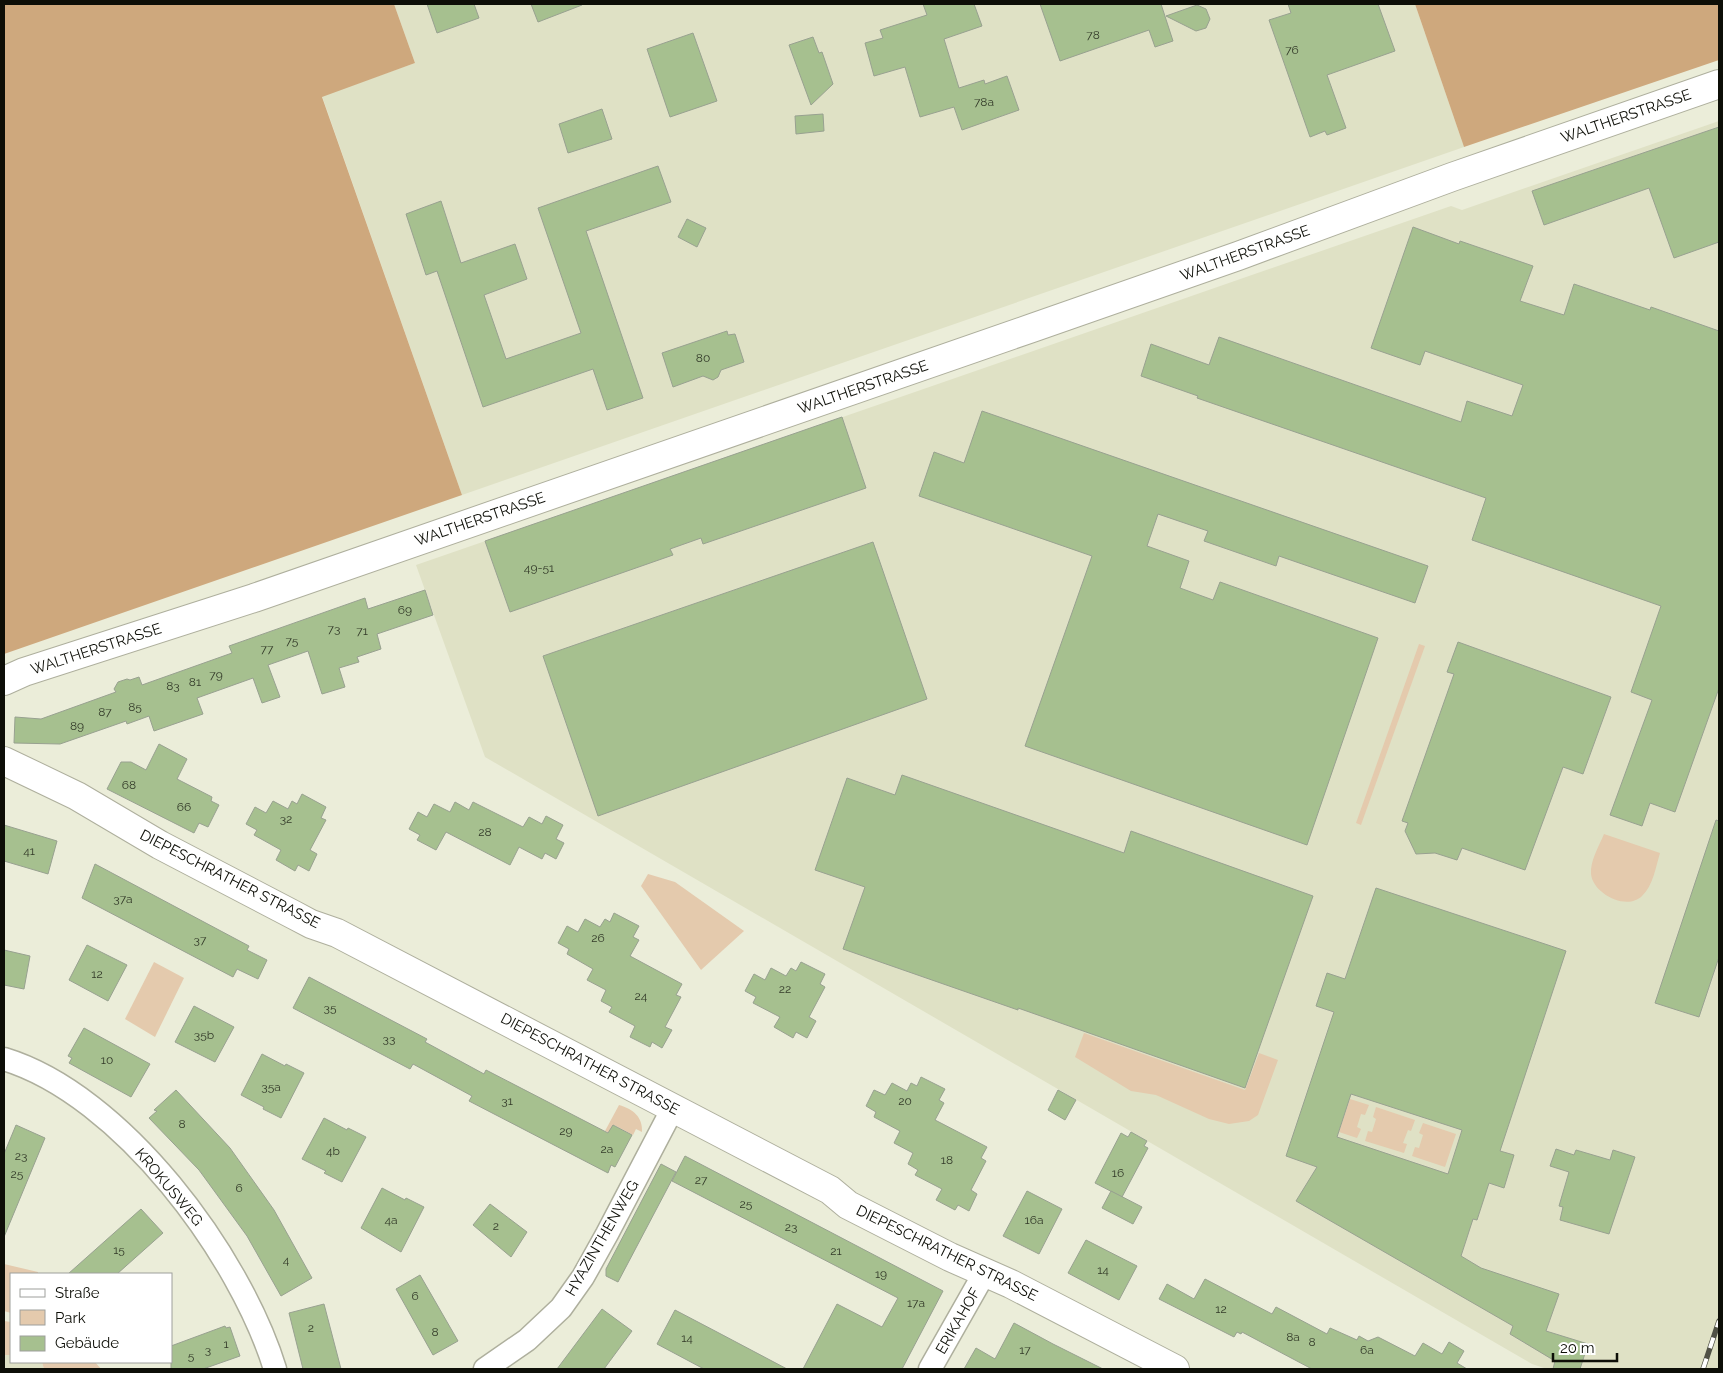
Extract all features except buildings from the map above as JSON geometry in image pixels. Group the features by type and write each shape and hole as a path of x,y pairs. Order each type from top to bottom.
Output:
{"street":[{"name":"WALTHERSTRASSE","path":"4,681 24,672 254,598 1032,328 1238,256 1452,177 1719,84"},
{"name":"DIEPESCHRATHER STRASSE","path":"4,761 77,796 160,845 300,918 338,933 830,1190 848,1205 950,1257 985,1272 1175,1369"},
{"name":"KROKUSWEG","path":"4,1059 20,1064 56,1082 87,1103 122,1133 156,1167 194,1214 245,1296 275,1369"},
{"name":"HYAZINTHENWEG","path":"485,1369 528,1340 561,1308 608,1234 674,1108"},
{"name":"ERIKAHOF","path":"930,1369 985,1272"}],"shaded area":[{"path":"4,4 394,4 415,63 322,97 462,495 4,654"},
{"path":"394,4 1415,4 1464,147 462,495 322,96 415,63"},
{"path":"1415,4 1719,4 1719,60 1464,147"},
{"path":"1719,121 1719,1369 1547,1369 1532,1364 485,757 416,565 1451,206 1462,210"},
{"path":"4,1355 10,1355 10,1363 42,1363 44,1369 4,1369"}],"green space":[{"path":"1419,644 1425,646 1361,825 1356,823"},
{"path":"1604,834 1660,853 1649,887 1636,900 1628,902 1612,898 1604,894 1593,881 1591,874 1592,864"},
{"path":"648,874 675,882 744,931 701,970 641,886"},
{"path":"154,962 184,978 155,1037 125,1019"},
{"path":"1084,1033 1245,1090 1259,1053 1278,1060 1258,1115 1249,1121 1229,1124 1209,1119 1156,1095 1131,1091 1075,1057"},
{"path":"1350,1099 1369,1105 1365,1115 1361,1114 1357,1127 1361,1129 1357,1138 1339,1132"},
{"path":"619,1105 636,1114 641,1122 642,1132 636,1129 633,1135 614,1125 610,1133 605,1131"},
{"path":"1376,1107 1415,1120 1411,1131 1408,1130 1403,1143 1407,1144 1404,1153 1365,1141 1368,1131 1372,1132 1376,1119 1373,1117"},
{"path":"1423,1123 1456,1134 1445,1167 1412,1156 1415,1147 1419,1148 1423,1135 1419,1133"},
{"path":"4,1264 38,1272 10,1273 10,1313 4,1311"},
{"path":"4,1321 10,1322 10,1355 4,1355"},
{"path":"42,1363 96,1363 101,1369 44,1369"}],"railway":[{"path":"1703,1369 1719,1321"}]}
